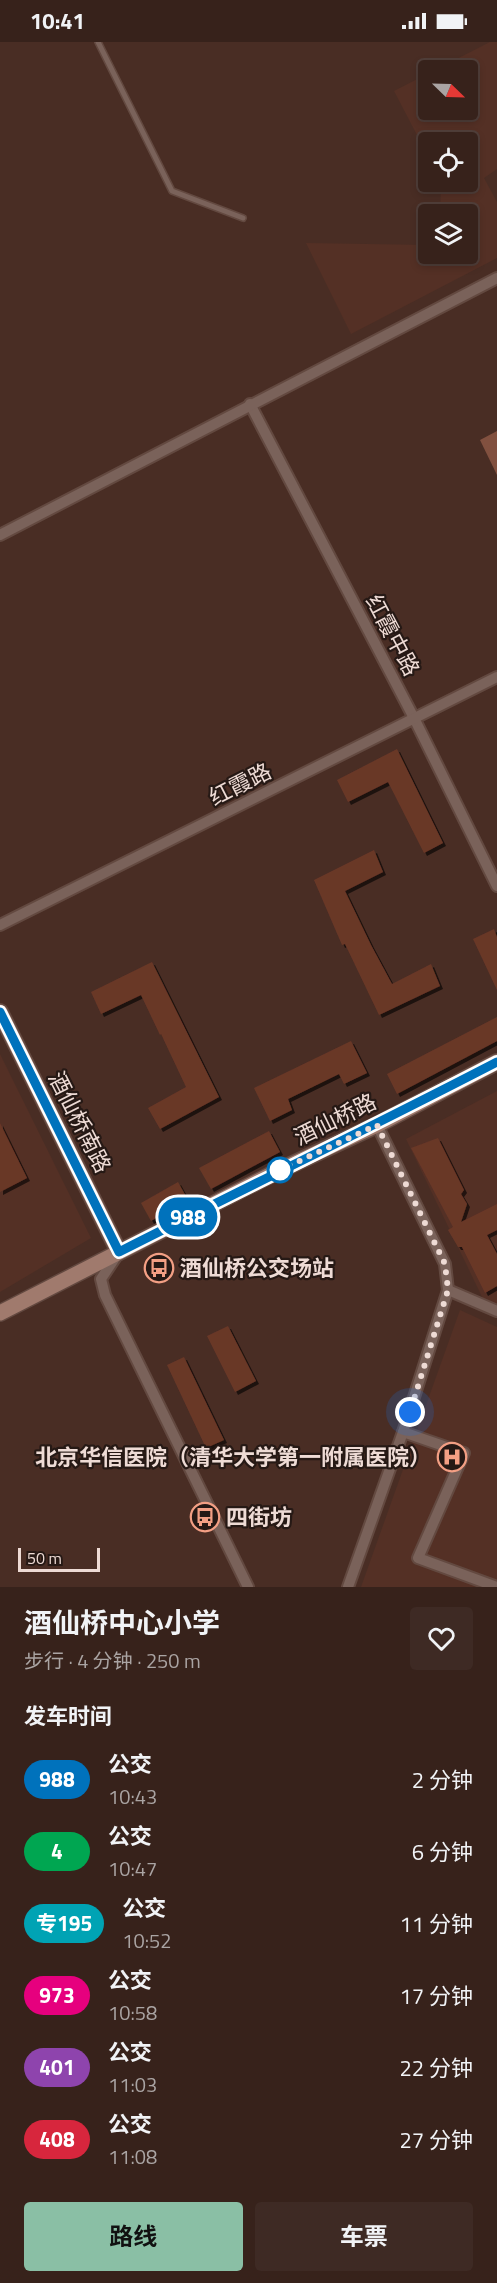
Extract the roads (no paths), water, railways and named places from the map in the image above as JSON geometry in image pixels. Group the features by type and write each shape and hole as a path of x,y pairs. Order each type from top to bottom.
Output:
{"main road":[{"name":"酒仙桥南路","path":"0,1012 119,1252"},
{"name":"酒仙桥路","path":"0,1313 280,1170 377,1125 497,1062"}],"street":[{"path":"0,535 497,278"},
{"name":"红霞中路","path":"250,404 414,718 497,886"},
{"name":"红霞路","path":"0,925 497,677"},
{"path":"348,1587 403,1432 448,1290 445,1264 377,1125"},
{"path":"119,1252 100,1279 105,1295 248,1587"},
{"path":"448,1290 497,1311"},
{"path":"403,1432 464,1453 418,1558 497,1587"}],"lane":[{"path":"98,42 172,191 243,218"}],"place":[{"name":"酒仙桥公交场站","path":"159,1268"},
{"name":"北京华信医院（清华大学第一附属医院）","path":"452,1457"},
{"name":"四街坊","path":"205,1517"}]}
